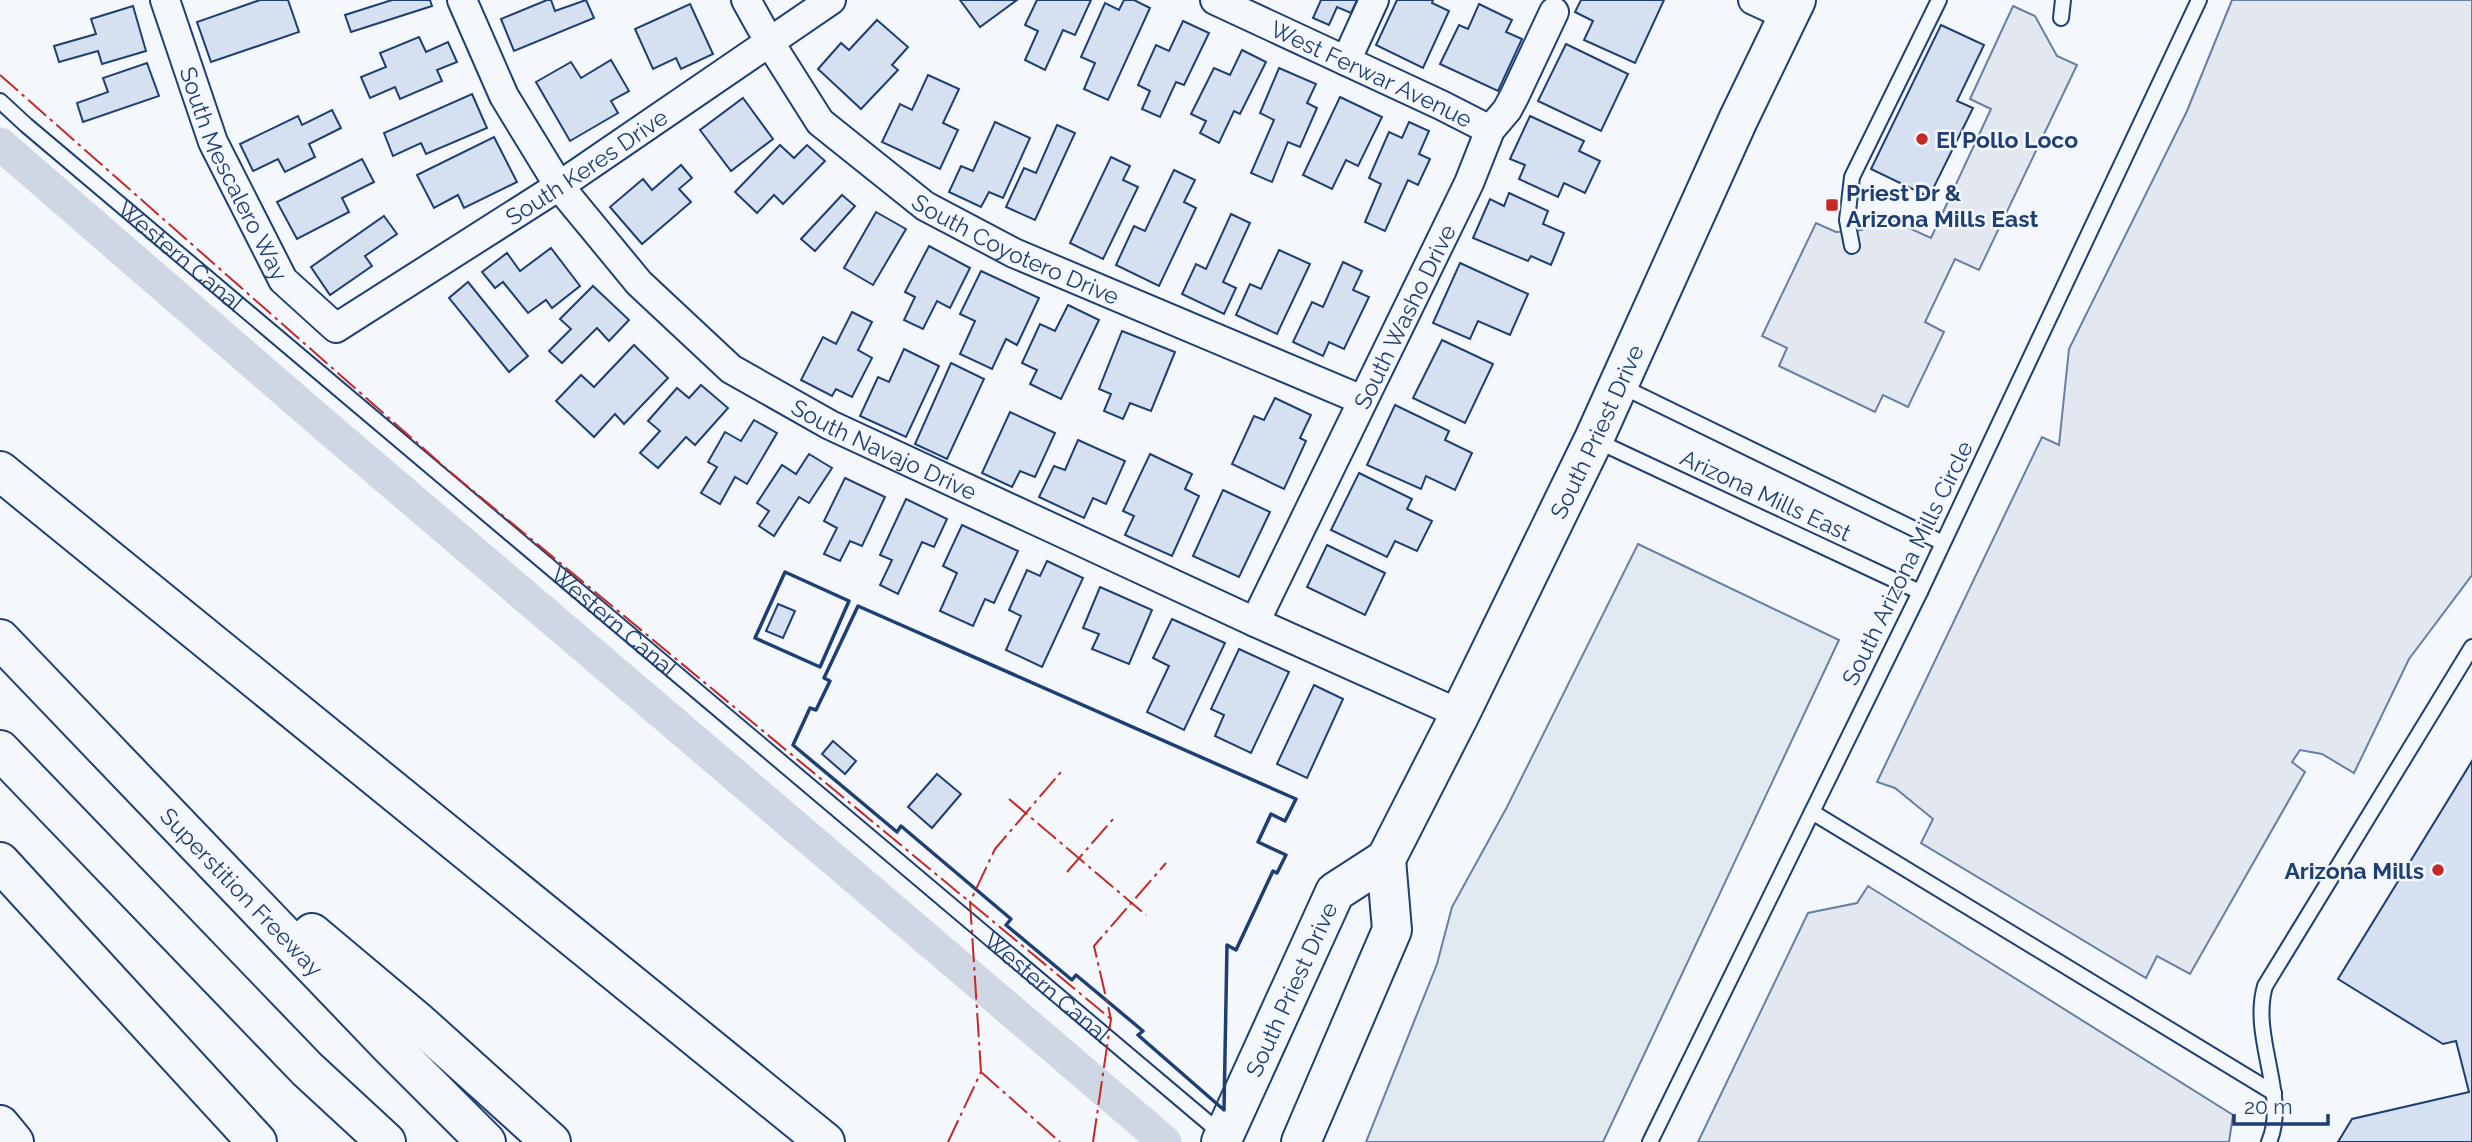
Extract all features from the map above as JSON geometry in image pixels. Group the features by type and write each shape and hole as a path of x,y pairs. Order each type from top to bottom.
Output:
{"main road":[{"name":"South Priest Drive","path":"1225,1140 1335,892 1386,859 1460,714 1594,439 1738,120 1792,8"},
{"path":"0,471 825,1142"},
{"name":"Superstition Freeway","path":"0,639 391,1047 486,1142"},
{"path":"0,750 307,1069 386,1142"},
{"path":"163,807 418,1022 551,1142"},
{"path":"1301,1142 1392,930 1386,859"},
{"path":"0,862 257,1142"},
{"path":"57,923 286,1142"},
{"path":"0,1125 14,1142"}],"street":[{"name":"South Mescalero Way","path":"165,0 213,142 283,280 336,328"},
{"name":"South Navajo Drive","path":"462,0 504,96 559,186 639,282 731,369 830,425 1460,714"},
{"name":"South Coyotero Drive","path":"746,0 820,122 925,206 1014,253 1362,400"},
{"name":"South Keres Drive","path":"336,328 559,186 831,0"},
{"name":"West Ferwar Avenue","path":"1215,0 1490,130"},
{"path":"1346,61 1374,0"},
{"path":"1754,0 1792,8"},
{"name":"South Washo Drive","path":"1255,622 1469,183 1490,130 1514,97 1553,12"}],"lane":[{"path":"1852,246 1847,220 1852,177 1939,0"},
{"path":"2061,18 2063,0"},
{"name":"South Arizona Mills Circle","path":"1650,1142 1920,592 1941,542 2199,0"},
{"name":"Western Canal","path":"0,101 1225,1140"},
{"name":"Arizona Mills East","path":"1619,384 1941,542"},
{"name":"Arizona Mills East","path":"1594,439 1920,592"},
{"path":"2269,1142 2272,1135 2274,1093 2261,1030 2261,999 2265,986 2472,647"},
{"path":"1812,812 2274,1093"}],"shaded area":[{"path":"2232,0 2472,0 2472,575 2409,659 2354,773 2322,754 2300,750 2292,762 2305,772 2190,974 2157,956 2146,978 1921,843 1933,819 1895,788 1877,782 2042,437 2059,445 2069,349 2187,111"},
{"path":"2013,6 2035,16 2057,56 2077,65 1979,270 1955,259 1925,322 1944,332 1908,407 1883,395 1875,412 1779,366 1787,348 1762,336 1816,223 1836,232 1862,230 1871,211 1931,238 1991,109 1970,99"},
{"path":"1638,544 1839,640 1603,1142 1366,1142 1437,964 1452,907 1507,807"},
{"path":"1868,886 2233,1115 2229,1142 1698,1142 1808,913 1857,903"}],"building":[{"path":"260,0 288,0 299,32 211,62 197,22"},
{"path":"392,0 430,0 432,6 351,32 345,15"},
{"path":"551,0 555,11 586,0 594,18 514,51 501,19"},
{"path":"960,0 1017,0 980,27"},
{"path":"1037,0 1091,0 1075,35 1063,30 1045,70 1025,60 1038,31 1025,25"},
{"path":"1124,0 1134,0 1150,8 1108,100 1084,89 1095,63 1081,57 1105,3 1119,10"},
{"path":"1321,0 1357,0 1351,13 1337,7 1329,25 1313,18"},
{"path":"1397,0 1433,0 1432,3 1449,11 1423,68 1376,45"},
{"path":"1581,0 1664,0 1635,63 1584,40 1593,21 1575,12"},
{"path":"690,4 713,54 681,69 676,58 653,69 635,29"},
{"path":"1479,4 1512,20 1506,32 1522,39 1498,91 1440,64 1459,25 1468,29"},
{"path":"133,6 146,51 102,64 98,51 59,62 54,46 96,34 91,19"},
{"path":"877,20 908,47 892,65 898,70 861,109 818,69 841,43 849,50"},
{"path":"1183,21 1209,33 1184,85 1176,82 1160,117 1142,109 1150,91 1138,85 1156,45 1169,51"},
{"name":"El Pollo Loco","path":"1941,25 1984,45 1957,101 1973,108 1929,197 1871,169"},
{"path":"419,37 426,52 448,42 457,62 437,70 442,81 400,99 395,87 370,98 361,77 386,67 380,53"},
{"path":"1566,44 1628,74 1601,131 1538,101"},
{"path":"1242,50 1266,62 1240,114 1234,111 1219,143 1200,133 1206,121 1191,114 1214,68 1230,75"},
{"path":"611,60 629,91 611,101 618,113 570,141 536,82 571,62 581,78"},
{"path":"147,63 159,96 83,122 77,103 108,92 103,78"},
{"path":"1279,68 1316,84 1307,103 1317,108 1300,147 1288,142 1272,182 1251,173 1274,120 1260,113"},
{"path":"928,75 959,89 943,123 958,130 940,169 882,142 900,104 912,110"},
{"path":"472,94 487,128 426,154 421,143 393,156 384,133"},
{"path":"1340,97 1382,117 1358,166 1346,160 1332,189 1303,175"},
{"path":"743,98 773,139 731,171 700,130"},
{"path":"332,110 341,128 309,144 315,157 285,172 278,159 253,171 240,144 298,116 302,125"},
{"path":"1530,116 1584,141 1579,151 1600,161 1585,193 1564,183 1558,197 1519,179 1525,165 1510,159"},
{"path":"995,122 1030,138 1003,198 989,192 981,207 949,192 961,166 973,171"},
{"path":"1409,122 1429,131 1419,154 1430,159 1418,185 1408,180 1385,231 1365,222 1381,184 1369,178 1389,132 1402,138"},
{"path":"1057,125 1075,133 1035,220 1006,207 1024,168 1036,173"},
{"path":"494,137 517,182 464,208 458,195 434,208 417,175"},
{"path":"780,145 794,158 807,145 825,161 783,204 774,195 757,213 735,192"},
{"path":"1111,157 1130,166 1123,180 1138,187 1103,259 1070,243"},
{"path":"362,159 374,182 342,198 349,212 297,239 277,202"},
{"path":"681,165 692,178 679,189 691,202 642,244 610,207 643,179 652,190"},
{"path":"1174,170 1195,180 1184,202 1196,208 1159,286 1116,265 1134,226 1145,231"},
{"path":"1509,193 1548,211 1543,224 1564,233 1551,265 1531,256 1528,261 1473,238 1490,199 1504,206"},
{"path":"842,195 855,206 815,251 801,239"},
{"path":"876,212 906,229 873,285 844,268"},
{"path":"1231,214 1250,223 1223,282 1236,288 1224,314 1182,294 1196,264 1206,269"},
{"path":"384,216 397,234 365,256 372,266 330,295 311,267"},
{"path":"929,246 970,268 950,308 937,301 923,329 904,320 915,297 905,292"},
{"path":"551,248 580,286 552,308 546,300 528,313 503,282 495,288 482,272 507,253 520,271"},
{"path":"1279,250 1310,264 1277,334 1236,315 1250,284 1261,289"},
{"path":"1343,262 1362,271 1353,290 1369,297 1344,349 1329,342 1323,356 1293,342 1312,302 1323,307"},
{"path":"1460,263 1528,294 1510,335 1478,321 1470,339 1433,323"},
{"path":"981,271 1039,298 1017,345 1006,339 992,369 960,354 975,321 960,314"},
{"path":"468,282 528,356 509,372 449,298"},
{"path":"593,286 629,320 609,341 597,328 562,363 549,351 571,329 560,319"},
{"path":"1068,305 1099,320 1061,399 1030,384 1037,370 1022,363 1040,324 1055,331"},
{"path":"852,312 872,322 858,350 872,358 852,397 836,389 832,396 801,380 823,337 836,344"},
{"path":"1122,331 1175,352 1151,411 1130,403 1123,419 1104,411 1111,394 1099,389"},
{"path":"1442,340 1493,364 1465,423 1413,398"},
{"path":"634,345 668,378 624,424 615,414 594,437 556,401 581,375 594,387"},
{"path":"904,349 939,366 906,437 860,416 878,377 889,382"},
{"path":"951,363 984,379 947,459 915,444"},
{"path":"701,385 728,408 695,445 686,437 658,468 640,453 660,431 648,421 677,388 689,398"},
{"path":"1275,398 1311,415 1300,438 1306,441 1284,489 1232,464 1254,416 1264,420"},
{"path":"1395,405 1449,431 1445,440 1472,453 1455,490 1426,476 1421,489 1367,465"},
{"path":"1010,412 1055,433 1035,477 1020,471 1012,487 982,473"},
{"path":"754,420 777,433 747,484 735,477 720,504 701,493 717,467 708,462 725,432 741,441"},
{"path":"1078,440 1125,461 1106,504 1093,498 1084,518 1039,497 1054,466 1065,470"},
{"path":"809,454 832,468 809,503 799,497 774,536 759,526 769,511 757,503 782,465 796,474"},
{"path":"1150,454 1192,474 1185,489 1199,496 1172,556 1125,535 1134,516 1123,511"},
{"path":"1359,473 1412,499 1407,509 1432,521 1417,551 1395,541 1387,557 1331,530"},
{"path":"845,478 885,497 862,546 850,541 840,561 824,554 837,528 824,521"},
{"path":"1223,490 1270,512 1239,577 1193,556"},
{"path":"906,499 947,519 934,547 922,542 898,594 880,585 892,560 880,555"},
{"path":"962,525 1018,551 994,603 985,599 973,626 940,611 957,573 943,566"},
{"path":"1327,545 1385,573 1365,615 1307,587"},
{"path":"1047,561 1083,578 1042,667 1006,650 1021,616 1009,610 1027,570 1040,576"},
{"path":"1100,587 1152,610 1129,664 1092,649 1099,634 1083,628"},
{"path":"778,604 795,611 783,638 766,631"},
{"path":"1172,619 1225,643 1184,730 1147,712 1169,666 1153,658"},
{"path":"1239,649 1289,672 1251,753 1215,736 1224,715 1211,709"},
{"path":"1314,685 1343,699 1307,778 1277,764"},
{"path":"833,741 856,761 845,774 822,754"},
{"name":"Arizona Mills","path":"2472,761 2472,1142 2338,1142 2352,1119 2469,1092 2456,1041 2443,1044 2338,979"},
{"path":"937,774 961,794 932,828 908,807"}],"waterway":[{"path":"0,144 321,422 1165,1142"}],"wall":[{"path":"785,572 849,601 820,667 755,638 785,572"},
{"path":"858,606 1296,799 1285,821 1271,814 1258,842 1286,855 1277,873 1273,871 1236,950 1227,945 1224,1110 1138,1035 1143,1031 1076,975 1072,980 1006,925 1011,919 901,826 897,832 793,745 810,708 816,710 830,681 824,678 858,606"}],"power":[{"path":"0,75 449,471 1111,1019"},
{"path":"948,1142 981,1072 970,902 995,849 1061,772"},
{"path":"1009,799 1146,915"},
{"path":"1067,872 1114,818"},
{"path":"1093,1142 1111,1019 1094,946 1166,863"},
{"path":"981,1072 1060,1142"}],"place":[{"name":"El Pollo Loco","path":"1922,139"},
{"name":"Priest Dr & Arizona Mills East","path":"1832,205"},
{"name":"Arizona Mills","path":"2438,870"}]}
